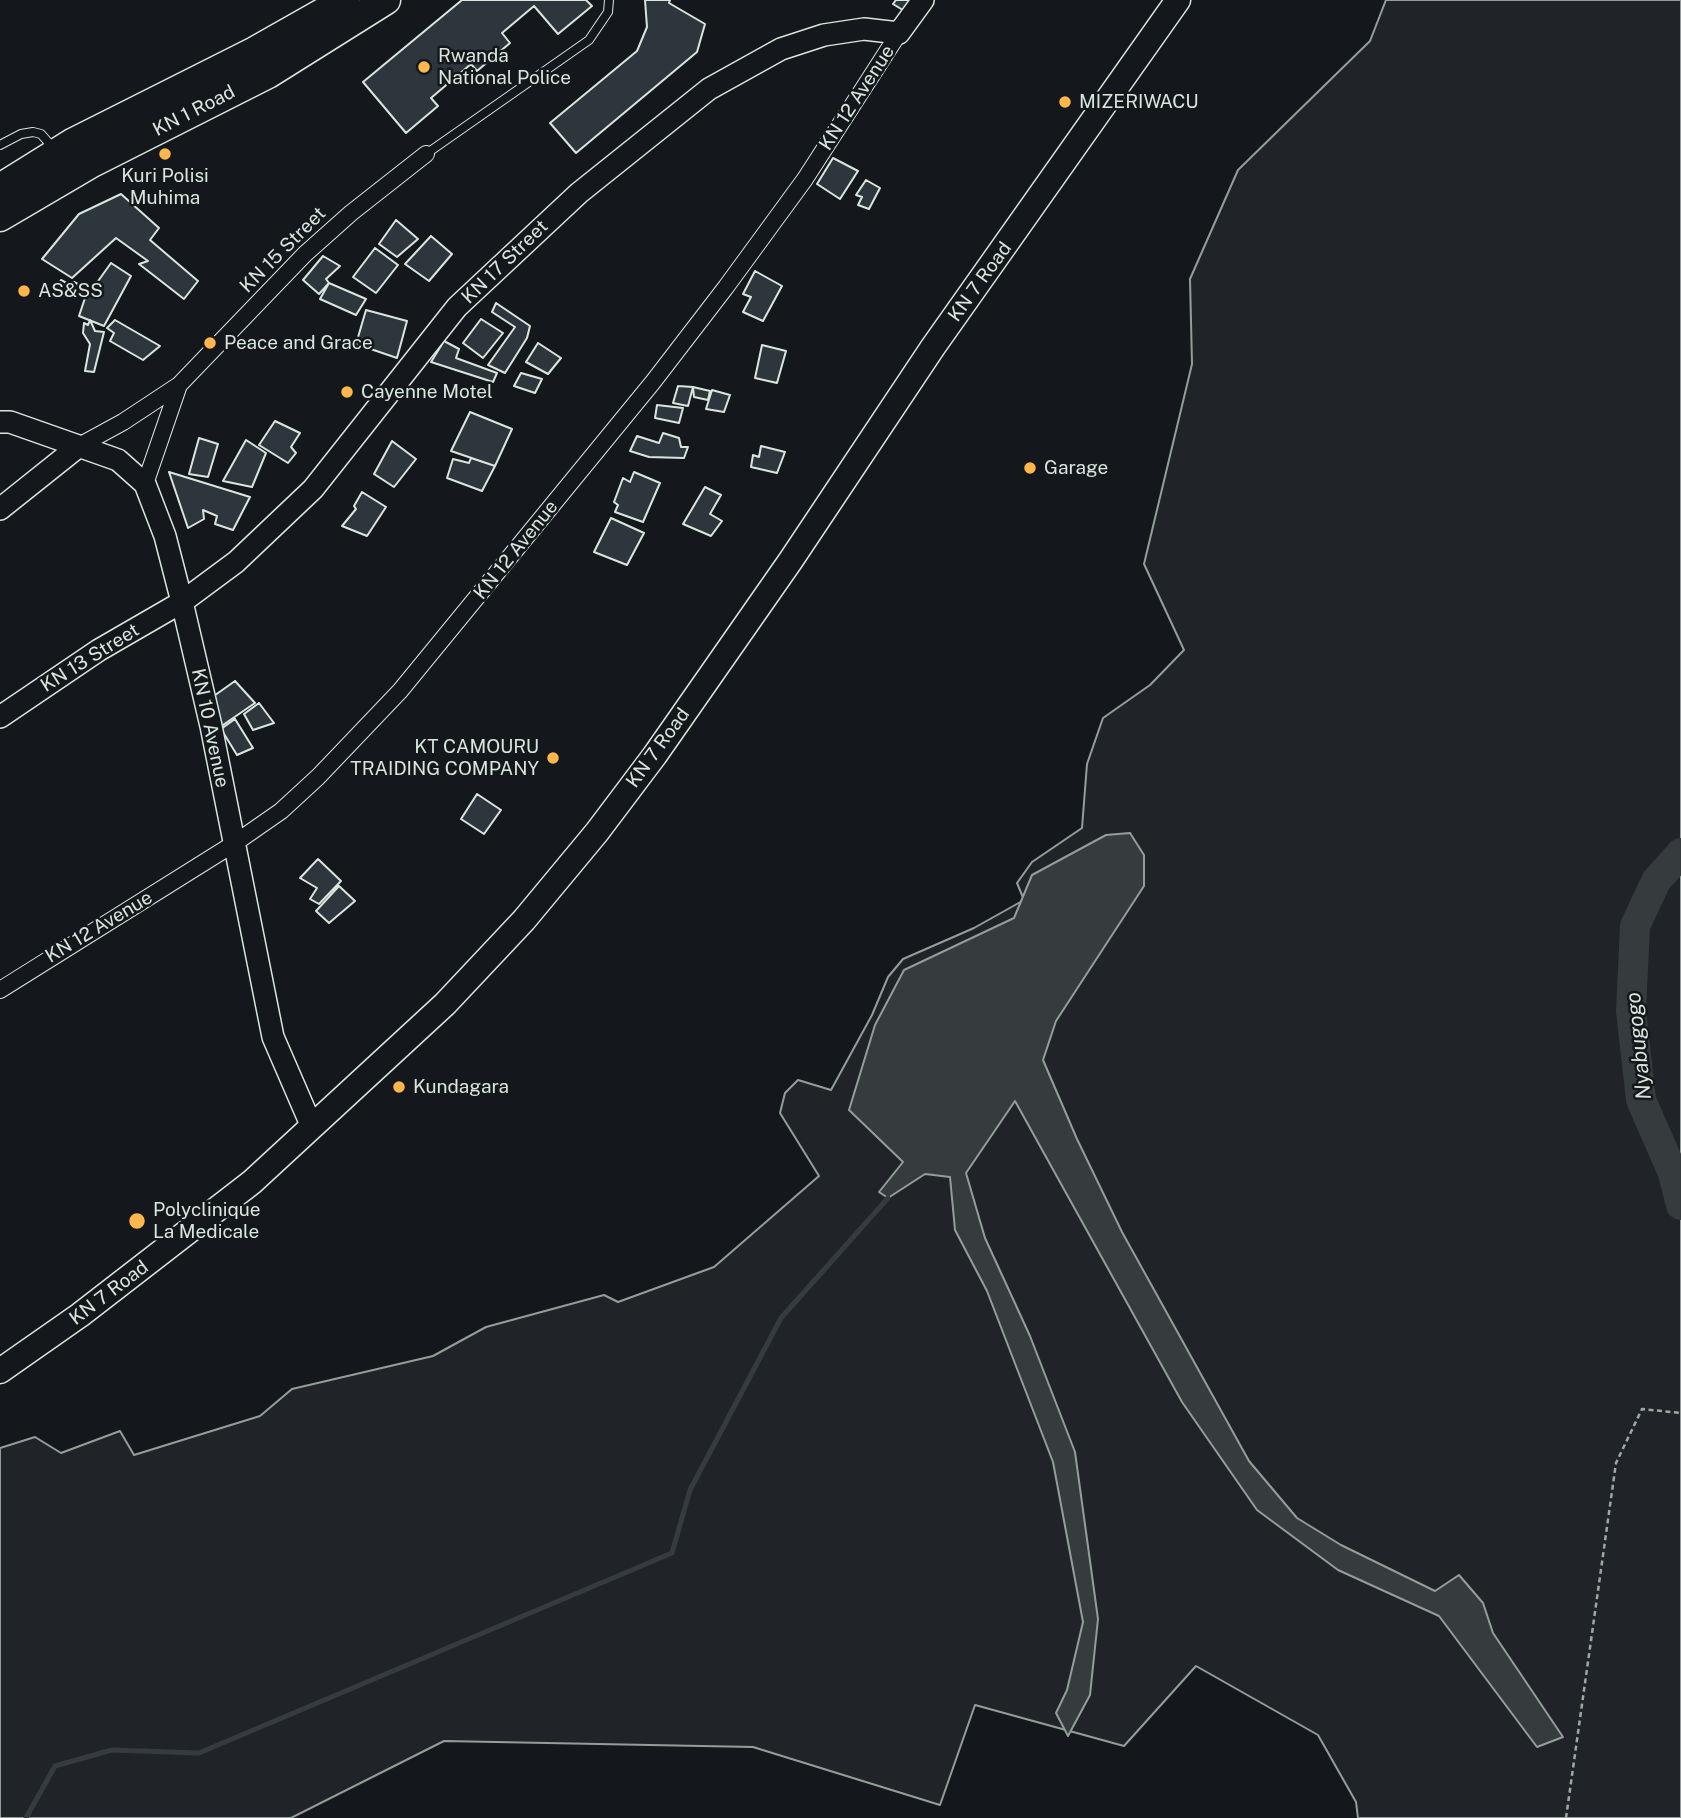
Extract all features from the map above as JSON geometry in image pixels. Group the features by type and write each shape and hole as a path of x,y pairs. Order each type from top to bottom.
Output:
{"highway":[{"name":"KN 1 Road","path":"0,188 57,152 255,51 345,0"},
{"name":"KN 1 Road","path":"0,218 92,163 268,74 386,0"}],"main road":[{"name":"KN 7 Road","path":"0,1371 252,1182 445,1004 524,920 597,831 791,560 933,347 1178,0"}],"street":[{"name":"KN 12 Avenue","path":"0,990 235,843 281,810 318,777 400,691 653,382 726,287 805,179 923,0"},
{"name":"KN 17 Street","path":"182,602 236,562 313,489 457,307 519,246 579,193 687,106 709,89 782,49 824,35 864,29 899,33"},
{"name":"KN 15 Street","path":"79,446 123,422 179,385 305,254 351,213 426,154"},
{"name":"KN 15 Street","path":"145,484 179,385"},
{"name":"KN 10 Avenue","path":"0,422 10,422 118,460 145,484 165,536 182,602 235,843 272,1037 312,1127"},
{"path":"0,509 79,446"},
{"name":"KN 13 Street","path":"0,717 99,650 182,602"}],"lane":[{"path":"426,154 589,40 608,12 609,0"},
{"path":"0,145 21,134 33,132 41,134 57,152"}],"path":[{"path":"1566,1818 1616,1463 1642,1409 1681,1413"}],"shaded area":[{"path":"1386,0 1681,0 1681,1818 1358,1818 1356,1802 1318,1735 1196,1666 1124,1746 975,1705 940,1805 753,1747 444,1741 291,1818 0,1818 0,1448 35,1437 61,1453 120,1431 134,1455 260,1416 292,1389 433,1356 486,1327 604,1295 618,1302 714,1267 819,1176 780,1113 785,1093 798,1080 831,1090 872,1015 888,977 903,959 974,928 1024,900 1017,883 1032,862 1082,828 1087,764 1103,718 1150,685 1184,650 1144,564 1192,364 1190,279 1238,170 1370,41"},
{"path":"1130,833 1144,855 1144,886 1056,1021 1043,1060 1077,1139 1122,1232 1249,1461 1297,1518 1341,1545 1435,1591 1459,1575 1483,1603 1493,1633 1563,1737 1537,1747 1439,1616 1338,1570 1257,1510 1182,1402 1015,1101 966,1173 985,1238 1030,1336 1075,1452 1098,1619 1090,1695 1068,1736 1056,1713 1067,1690 1083,1622 1053,1462 987,1291 955,1230 950,1177 925,1174 888,1198 879,1192 903,1162 849,1110 875,1025 904,970 1014,918 1032,875 1106,835"}],"building":[{"name":"Rwanda National Police","path":"462,0 586,0 592,6 558,34 534,6 502,33 510,43 477,71 471,64 431,98 438,106 406,133 363,82"},
{"path":"645,0 670,0 669,3 705,24 697,52 576,153 550,123 637,51 647,27"},
{"path":"896,0 914,0 906,12 893,4"},
{"path":"833,158 858,171 840,199 817,184"},
{"path":"866,180 880,188 869,209 858,205 862,197 856,195"},
{"path":"121,194 159,228 150,240 198,281 184,299 139,264 148,261 116,238 72,278 42,259 79,214"},
{"path":"396,220 418,239 397,257 379,244"},
{"path":"431,236 452,254 429,281 405,264"},
{"path":"375,248 398,265 376,293 353,277"},
{"path":"323,256 340,266 326,279 329,283 319,294 303,280"},
{"path":"111,263 131,276 104,326 79,316 85,298 58,285 61,280 72,286 74,282 91,291"},
{"path":"755,271 782,286 763,321 743,312 751,297 743,294"},
{"path":"329,283 366,299 356,315 320,299"},
{"path":"496,303 530,326 527,338 505,373 488,365 515,327 492,312"},
{"path":"366,310 407,321 397,358 356,344"},
{"path":"481,319 503,333 483,358 463,343"},
{"path":"90,320 95,331 104,332 94,372 85,371 90,344 83,333 84,323 88,325"},
{"path":"115,320 160,346 143,360 110,341 114,333 107,328"},
{"path":"444,341 459,349 456,358 497,373 493,382 431,362"},
{"path":"538,343 561,358 548,374 526,362"},
{"path":"762,345 786,351 777,383 755,378"},
{"path":"521,373 542,379 535,393 514,386"},
{"path":"678,386 693,387 688,406 673,403"},
{"path":"693,387 710,391 708,400 694,397"},
{"path":"712,390 730,395 724,412 706,409"},
{"path":"657,405 683,408 679,423 655,418"},
{"path":"470,412 512,429 495,466 451,451"},
{"path":"275,421 300,433 291,447 296,453 288,463 259,445"},
{"path":"663,433 679,438 681,447 688,447 684,458 649,457 630,451 637,436 659,443"},
{"path":"199,438 218,444 208,477 189,474"},
{"path":"246,440 266,453 252,487 223,481"},
{"path":"392,441 416,459 394,487 374,474"},
{"path":"761,446 785,452 777,473 751,467 753,455 759,457"},
{"path":"471,458 495,466 482,491 447,478 453,459 469,463"},
{"path":"169,472 250,497 233,530 215,524 217,516 203,510 204,519 188,528"},
{"path":"634,472 660,483 643,522 615,512 618,505 614,502 623,478 630,482"},
{"path":"705,487 721,495 710,514 722,521 711,536 683,524"},
{"path":"362,492 386,507 367,536 342,526 356,509 354,506"},
{"path":"611,518 644,533 627,565 594,552"},
{"path":"235,681 255,703 220,727 211,698"},
{"path":"259,703 274,723 253,730 244,714"},
{"path":"235,719 253,748 237,755 221,729"},
{"path":"477,794 501,810 484,834 461,819"},
{"path":"318,859 341,881 319,904 310,899 317,888 300,878"},
{"path":"339,886 355,901 329,923 316,911"}],"waterway":[{"name":"Nyabugogo","path":"1681,853 1656,881 1635,926 1631,1011 1641,1100 1673,1173 1681,1205"},
{"path":"26,1818 55,1766 112,1750 199,1753 672,1553 690,1490 781,1318 888,1198"}],"place":[{"name":"Rwanda National Police","path":"424,67"},
{"name":"MIZERIWACU","path":"1065,102"},
{"name":"Kuri Polisi Muhima","path":"165,154"},
{"name":"AS&SS","path":"24,291"},
{"name":"Peace and Grace","path":"210,343"},
{"name":"Cayenne Motel","path":"347,392"},
{"name":"Garage","path":"1030,468"},
{"name":"KT CAMOURU TRAIDING COMPANY","path":"553,758"},
{"name":"Kundagara","path":"399,1087"},
{"name":"Polyclinique La Medicale","path":"137,1221"}]}
